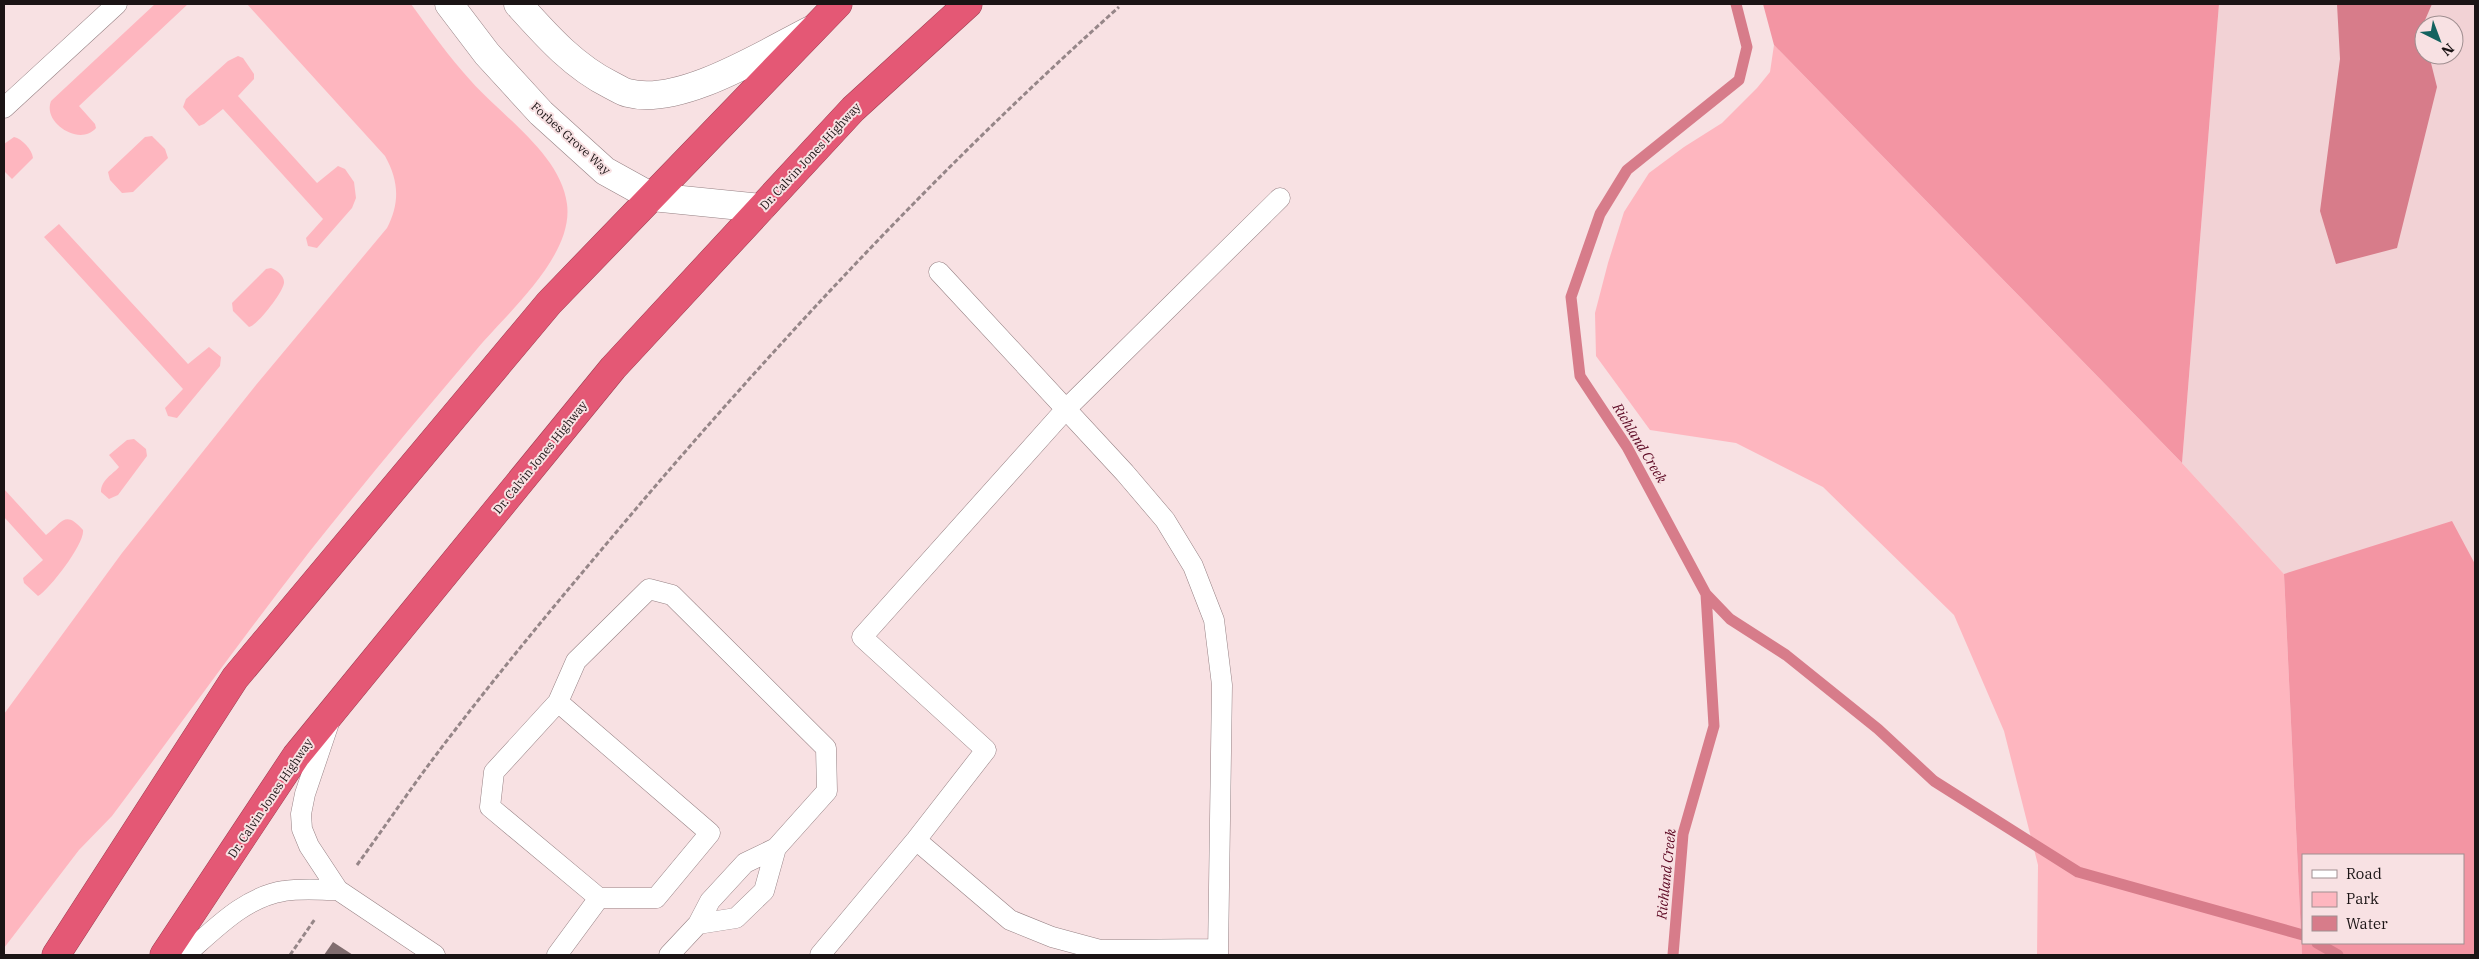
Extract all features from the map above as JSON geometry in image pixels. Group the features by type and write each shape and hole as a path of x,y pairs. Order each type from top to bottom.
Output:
{"highway":[{"path":"56,955 235,678 549,303 838,4"},
{"name":"Dr. Calvin Jones Highway","path":"164,955 296,756 613,368 853,109 968,4"}],"street":[{"name":"Forbes Grove Way","path":"449,4 487,54 541,113 605,171 652,197 761,208"},
{"path":"518,4 556,46 590,75 628,93 666,95 717,77 813,30"}],"lane":[{"path":"4,108 117,4"},
{"path":"820,955 916,840 986,750 862,637 1066,409 1280,198"},
{"path":"916,840 1010,920 1052,937 1100,950 1218,952 1222,685 1214,620 1193,566 1165,520 1066,409 939,272"},
{"path":"558,702 710,833 656,898 599,898 490,807 494,772 558,702 576,661 649,589 672,595 826,748 827,791 776,848 746,864 710,901 698,924 669,955"},
{"path":"334,709 305,794 301,814 302,829 309,846 338,890 435,955"},
{"path":"698,924 736,918 764,891 776,848"},
{"path":"185,955 227,919 248,904 264,897 284,891 338,890"},
{"path":"557,955 599,898"}],"path":[{"path":"353,870 452,734 575,580 708,425 842,277 940,175 1029,88 1119,7"},
{"path":"290,955 321,912"}],"shaded area":[{"path":"1763,4 2219,4 2182,463 1774,45"},
{"path":"2219,4 2475,4 2475,955 2464,944 2464,854 2302,854 2301,934 2284,574 2182,463"},
{"path":"2452,521 2475,564 2475,955 2302,955 2284,574"}],"green space":[{"path":"155,4 188,4 79,106 95,124 96,128 89,133 81,135 72,134 64,130 52,117 51,101"},
{"path":"247,4 411,4 463,72 529,138 554,169 562,186 567,204 566,224 560,244 536,283 456,374 310,551 112,816 79,850 4,948 4,714 122,553 256,385 387,228 394,210 396,201 395,183 390,165 385,156"},
{"path":"1774,45 2182,463 2284,574 2302,955 2037,955 2038,865 2004,731 1954,615 1823,487 1736,443 1650,430 1596,356 1595,313 1624,212 1649,173 1684,147 1722,123 1757,88 1770,72"},
{"path":"238,56 243,58 254,74 254,79 238,96 317,183 338,166 345,169 354,182 356,198 352,208 317,248 308,246 306,238 323,219 223,109 199,126 183,107 186,99 228,61"},
{"path":"152,136 165,149 168,158 133,192 122,193 110,180 108,172 145,137"},
{"path":"14,137 26,145 31,151 33,158 12,179 4,171 4,144"},
{"path":"59,224 188,364 209,347 221,357 220,366 177,418 168,416 165,408 183,389 44,237"},
{"path":"271,268 281,275 284,280 283,286 264,314 249,327 233,311 232,303 266,269"},
{"path":"134,439 146,449 147,456 118,495 109,499 101,492 101,488 105,481 119,467 109,455 127,440"},
{"path":"4,489 46,535 60,522 68,519 83,530 73,555 50,585 38,596 24,583 23,578 43,560 4,517"}],"water":[{"path":"2337,4 2432,4 2427,15 2414,15 2414,65 2432,65 2437,87 2397,248 2336,264 2320,211 2340,59"}],"building":[{"path":"333,942 353,955 324,955"}],"waterway":[{"name":"Richland Creek","path":"1673,955 1683,834 1714,726 1706,594 1627,447 1580,376 1571,297 1600,214 1627,170 1739,80 1747,47 1736,4"},
{"path":"1706,594 1730,619 1786,655 1878,729 1934,781 2078,872 2302,935"},
{"path":"2319,944 2338,955"}]}
